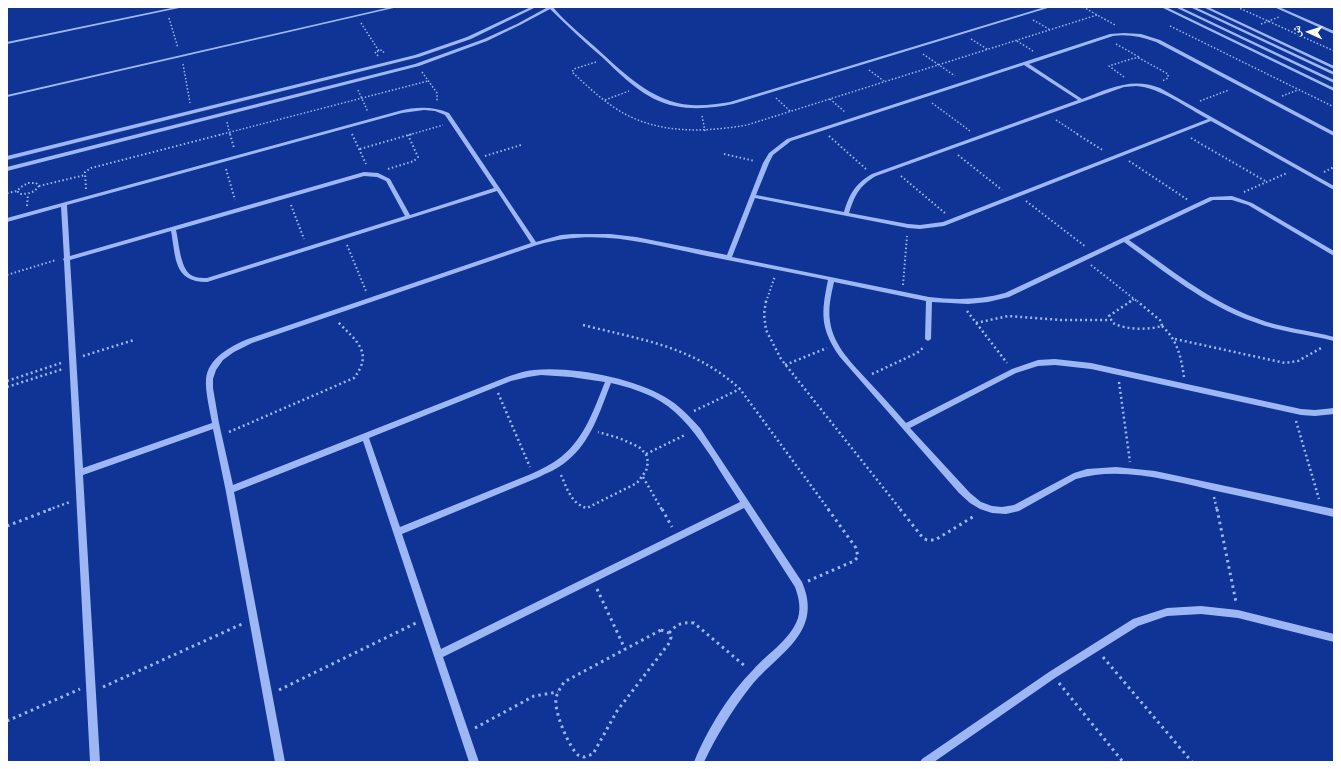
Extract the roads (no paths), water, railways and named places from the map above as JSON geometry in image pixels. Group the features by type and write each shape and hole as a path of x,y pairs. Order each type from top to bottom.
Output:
{"street":[{"path":"7,43 182,7"},
{"path":"7,96 396,7"},
{"path":"7,158 417,56 475,35 534,7"},
{"path":"7,169 418,65 457,52 494,37 551,7 638,88 665,102 681,106 700,107 731,103 1049,7"},
{"path":"1163,7 1334,90"},
{"path":"1177,7 1334,82"},
{"path":"1192,7 1334,74"},
{"path":"1205,7 1334,68"},
{"path":"1276,7 1334,33"},
{"path":"728,257 766,163 771,154 789,140 1045,58 1105,37 1129,34 1158,41 1334,134"},
{"path":"1026,64 1082,101"},
{"path":"846,214 852,193 865,180 949,148 1123,86 1135,84 1151,86 1334,188"},
{"path":"7,220 372,120 412,110 432,109 447,114 535,244"},
{"path":"753,196 908,226 932,226 954,221 1212,119"},
{"path":"66,258 356,175 371,174 384,177 388,180 408,217"},
{"path":"173,228 181,267 184,273 198,280 207,280 218,278 498,189"},
{"path":"280,762 230,490 215,425 210,377 214,366 223,356 235,347 553,238 574,235 595,234 636,239 902,294 929,299 960,302 982,301 1007,295 1212,198 1232,198 1259,208 1334,254"},
{"path":"64,204 95,762"},
{"path":"1124,239 1201,292 1240,314 1269,325 1317,334 1334,339"},
{"path":"831,280 825,309 826,322 834,345 905,427 970,498 986,508 997,511 1007,511 1016,508 1074,476 1081,474 1101,470 1132,470 1212,486 1334,514"},
{"path":"928,339 929,299"},
{"path":"905,427 1014,371 1038,364 1055,362 1072,363 1117,372 1293,410 1315,413 1334,411"},
{"path":"230,490 515,377 547,372 563,372 609,380 647,390 661,397 684,415 697,430 799,585 804,599 804,614 799,627 755,675 727,712 706,746 699,762"},
{"path":"397,532 556,466 576,449 589,429 609,380"},
{"path":"79,473 215,425"},
{"path":"365,436 474,762"},
{"path":"438,655 745,504"},
{"path":"925,762 1052,675 1136,622 1167,612 1201,610 1238,614 1334,638"}]}
